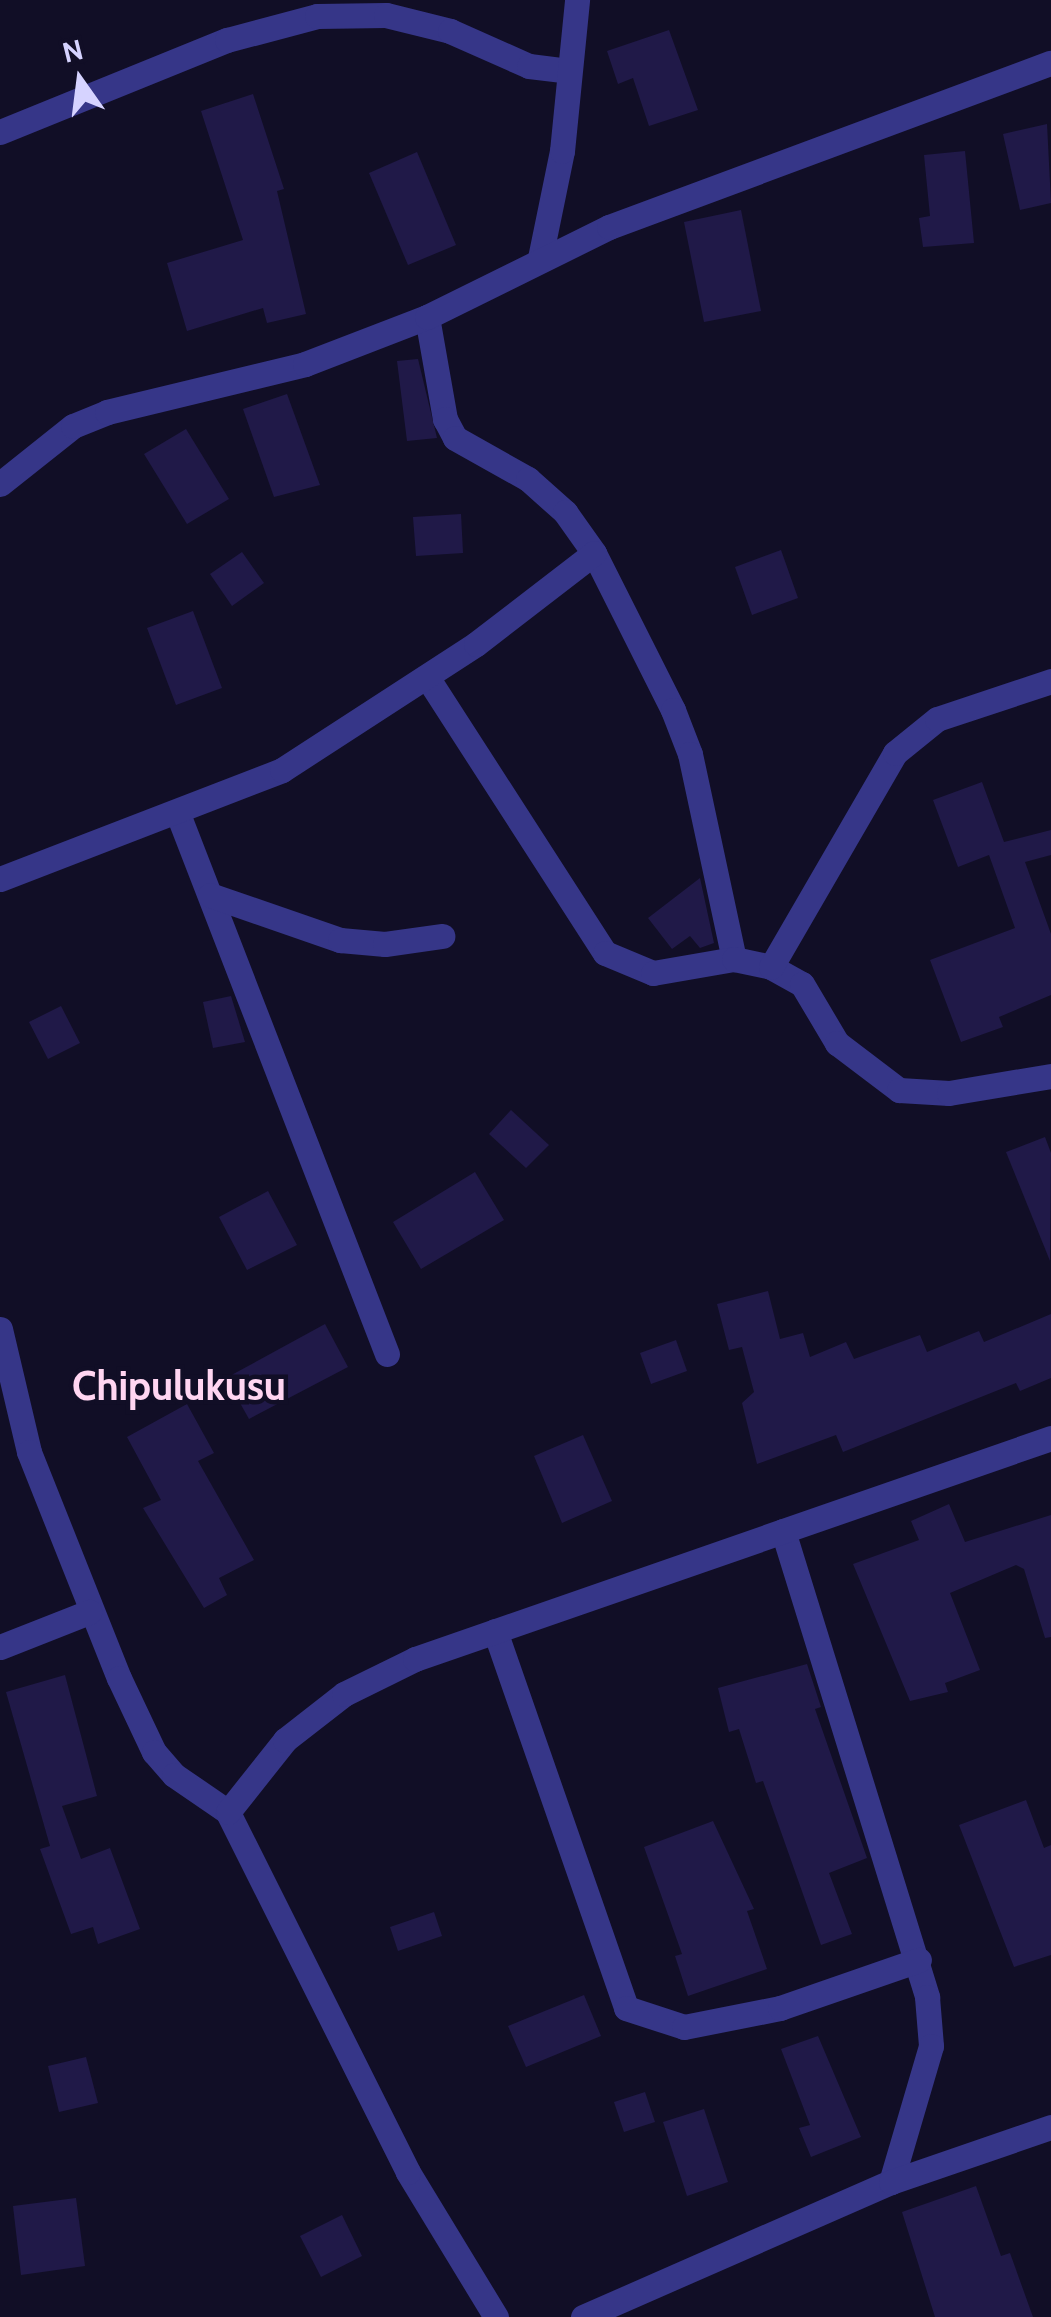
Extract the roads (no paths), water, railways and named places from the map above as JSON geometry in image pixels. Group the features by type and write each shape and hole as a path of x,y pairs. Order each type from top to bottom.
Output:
{"street":[{"path":"540,258 562,152 567,71 576,42 576,0"},
{"path":"0,132 226,40 317,16 386,16 450,30 529,66 567,71"},
{"path":"0,484 73,426 108,412 305,364 427,317 540,258 1051,62"},
{"path":"427,317 445,419 455,438 528,479 565,512 594,553 690,754 734,959"},
{"path":"0,879 178,814 282,770 427,676 594,553"},
{"path":"427,676 605,953 653,973 734,959 771,967 802,984 837,1043 899,1090 949,1093 1051,1076"},
{"path":"771,967 895,753 938,719 1051,681"},
{"path":"178,814 386,1354"},
{"path":"210,895 265,919 340,940 386,944 442,936"},
{"path":"0,1329 29,1452 90,1612 154,1752 174,1775 228,1812 408,2172 496,2317"},
{"path":"228,1812 285,1740 344,1694 415,1659 1051,1438"},
{"path":"783,1531 919,1960 930,2046 891,2182"},
{"path":"0,1648 90,1612"},
{"path":"495,1631 626,2008 684,2027 780,2008 919,1960"},
{"path":"582,2317 891,2182 1051,2127"}],"district":[{"name":"Chipulukusu","path":"179,1386"}]}
